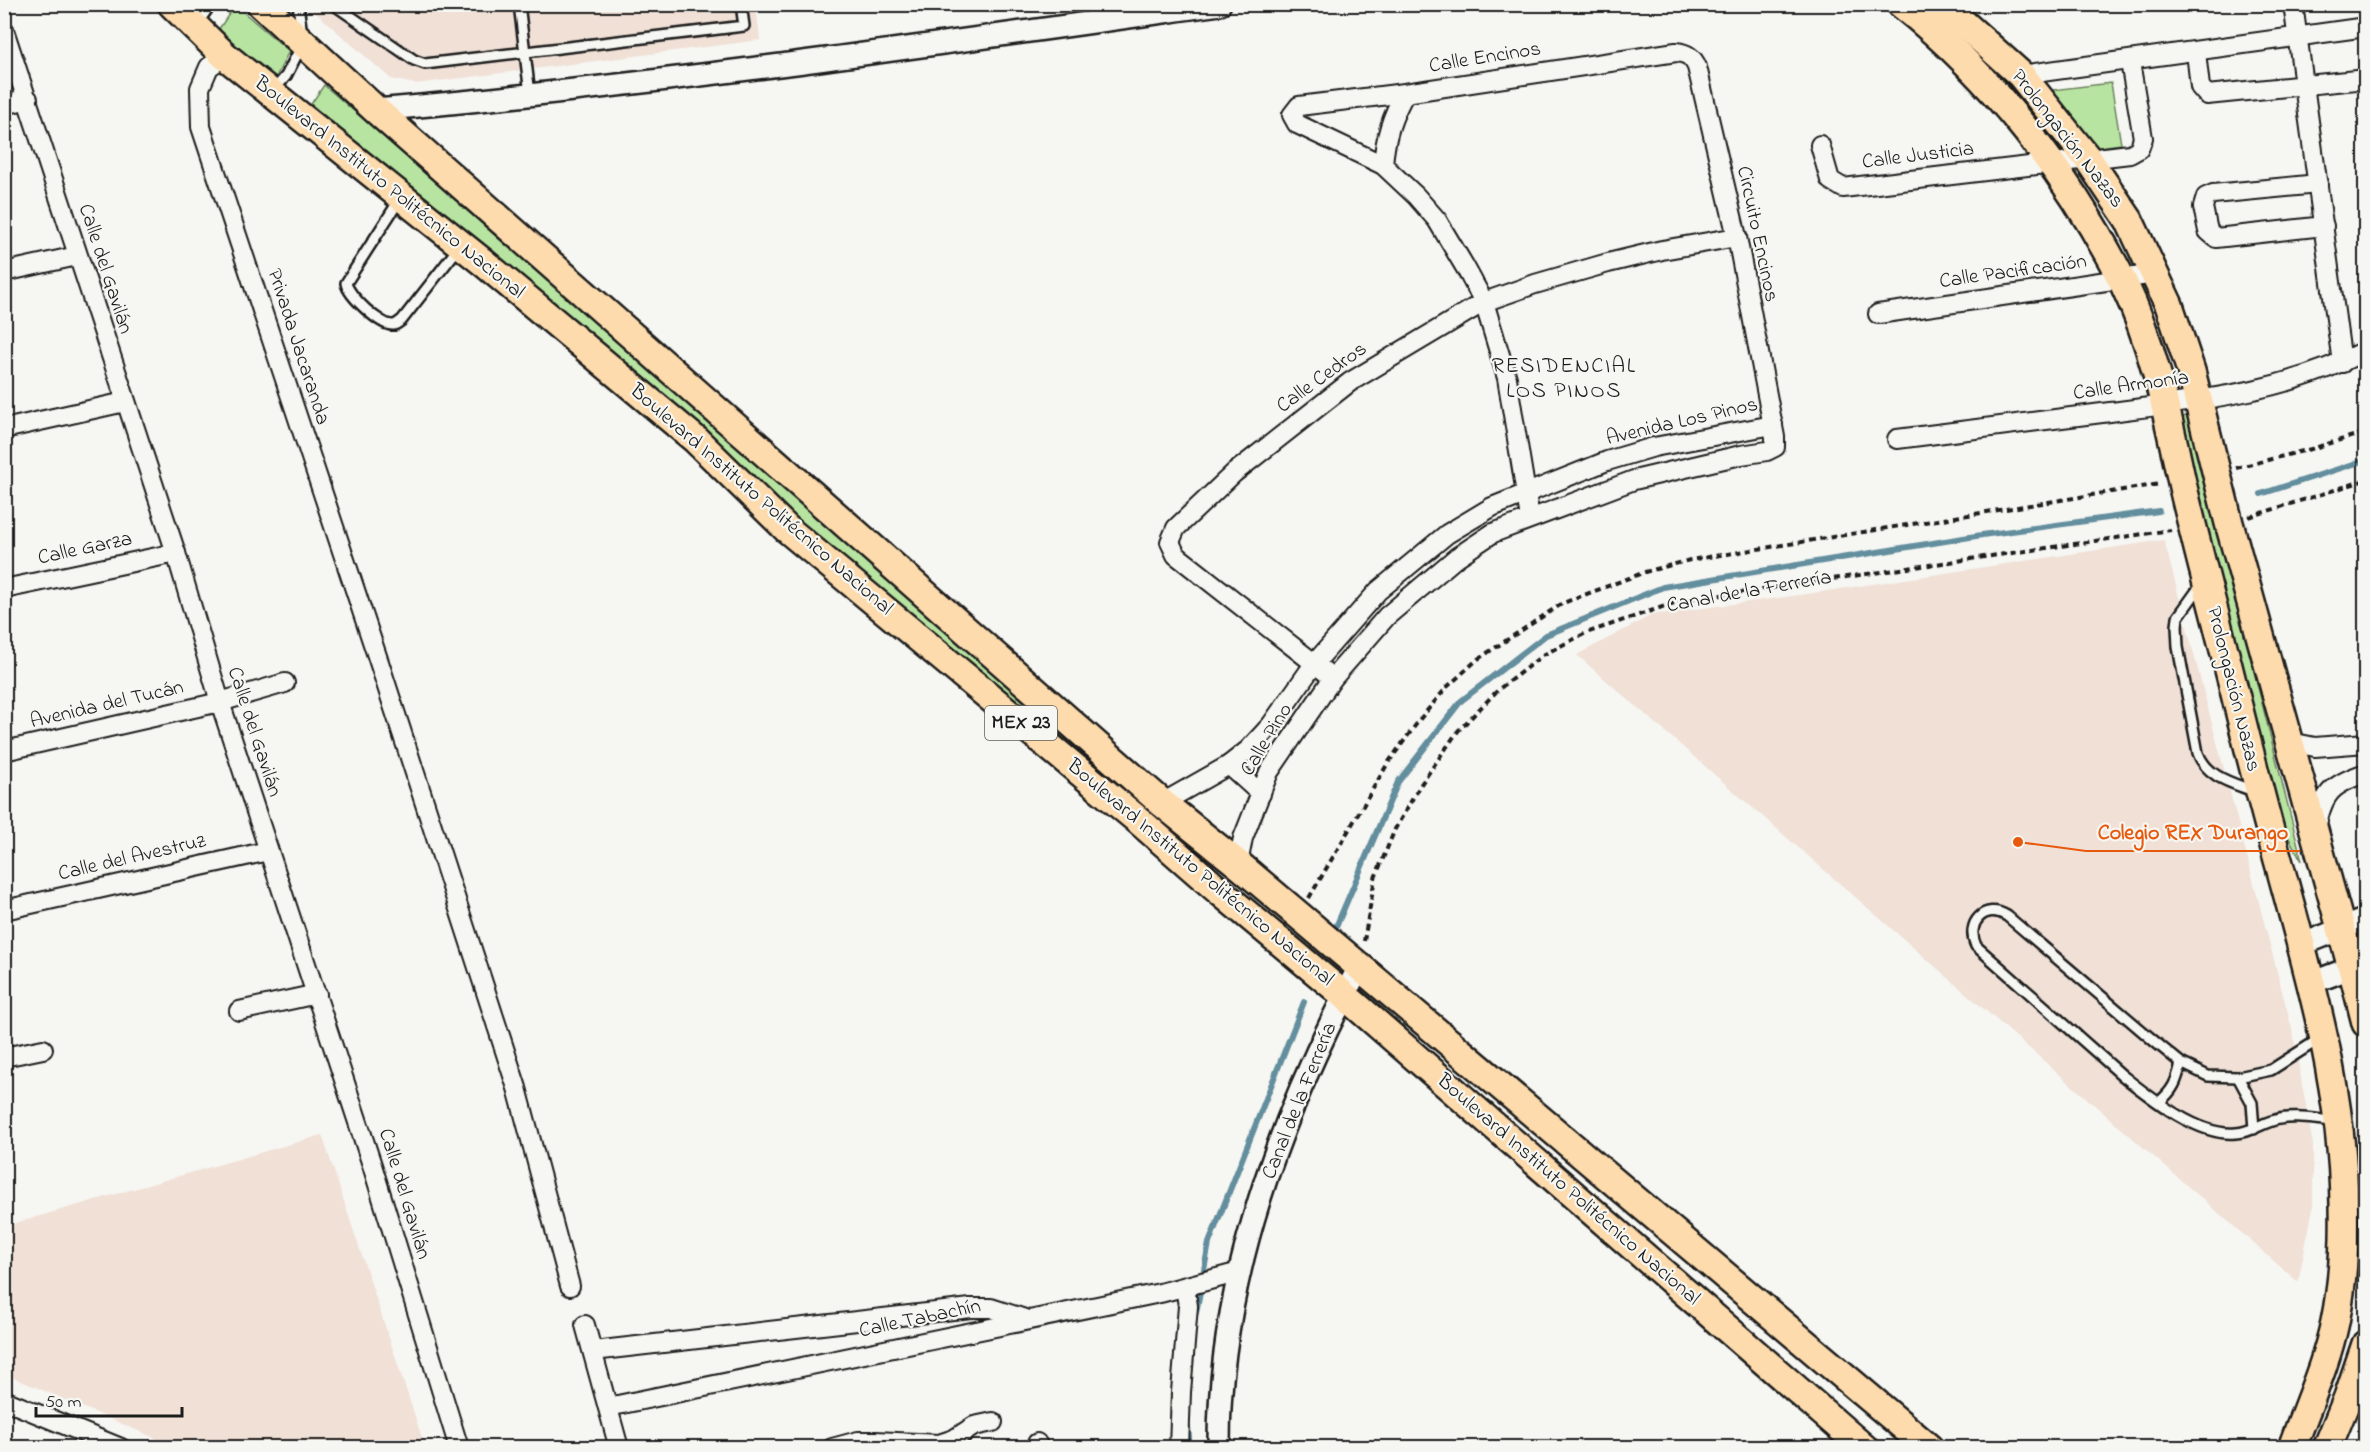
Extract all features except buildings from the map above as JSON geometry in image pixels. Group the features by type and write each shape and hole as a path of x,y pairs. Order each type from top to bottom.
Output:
{"main road":[{"name":"Boulevard Instituto Politécnico Nacional","path":"172,4 225,56 461,245 696,440 787,529 1138,820 1344,995 1864,1448"},
{"name":"Boulevard Instituto Politécnico Nacional","path":"261,4 376,110 1162,803 1238,864 1929,1448"},
{"name":"Prolongación Nazas","path":"1901,4 1936,33 1991,88 2050,163 2121,279 2134,305 2164,405 2192,526 2260,794 2311,983 2338,1121 2344,1208 2341,1284 2334,1324 2320,1371 2292,1448"},
{"name":"Prolongación Nazas","path":"1942,4 2021,75 2088,159 2130,220 2180,333 2229,523 2316,834 2354,924 2366,1023"},
{"path":"1138,820 1162,803"},
{"path":"2327,1448 2366,1344"}],"street":[{"path":"376,110 530,97 787,66 1220,4"},
{"path":"2293,4 2343,363"},
{"path":"2021,75 2130,62 2366,27"},
{"name":"Calle del Gavilán","path":"4,30 28,99 76,256 176,553 220,702 372,1165 459,1448"},
{"name":"Calle Encinos","path":"1383,165 1297,124 1292,115 1299,106 1405,93 1676,52 1689,56"},
{"path":"2196,52 2200,87 2207,95 2366,79"},
{"name":"Privada Jacaranda","path":"225,56 209,68 200,88 201,127 378,659 517,1088 570,1286"},
{"name":"Circuito Encinos","path":"1689,56 1698,67 1737,237 1773,425"},
{"name":"Calle Justicia","path":"1820,144 1830,180 1843,188 2130,154 2136,152 2142,144 2130,62"},
{"path":"1405,93 1393,113 1387,131 1383,165 1416,196 1437,220 1484,302 1507,378 1530,518"},
{"path":"4,105 28,99"},
{"path":"2318,184 2213,194 2206,197 2203,207 2208,231 2217,238 2324,226"},
{"name":"Calle Cedros","path":"1333,678 1176,555 1170,542 1172,533 1234,473 1350,382 1484,302 1535,284 1608,263 1662,250 1737,237"},
{"path":"4,272 76,256"},
{"name":"Calle Pacificación","path":"1878,314 2155,274"},
{"name":"Calle Armonía","path":"1897,439 2164,405 2241,392 2294,380 2343,363 2366,350"},
{"path":"4,429 126,402"},
{"name":"Avenida Los Pinos","path":"1314,664 1378,591 1447,534 1492,507 1607,461 1654,447 1773,425 1775,447 1772,450 1634,480 1493,533 1425,582 1387,616 1333,678"},
{"name":"Calle Garza","path":"4,589 176,553"},
{"name":"Calle Pino","path":"1162,803 1229,765 1248,750 1271,725 1314,664"},
{"name":"Calle Pino","path":"1238,864 1243,838 1269,771 1333,678"},
{"name":"Avenida del Tucán","path":"4,752 220,702 285,683"},
{"path":"1271,725 1288,742"},
{"path":"2290,742 2315,747 2366,743"},
{"path":"1229,765 1261,794"},
{"path":"2316,834 2320,810 2328,793 2337,785 2366,773"},
{"name":"Calle del Avestruz","path":"4,910 268,851"},
{"path":"2301,945 2354,924"},
{"path":"2311,983 2359,965"},
{"name":"Canal de la Ferrería","path":"1219,1448 1229,1320 1240,1272 1267,1179 1296,1101 1359,967"},
{"path":"239,1011 317,994"},
{"path":"4,1057 43,1049"},
{"name":"Calle Tabachín","path":"608,1407 1188,1286 1240,1272"},
{"path":"1179,1448 1188,1286"},
{"path":"592,1351 971,1308 991,1308 1025,1319"},
{"path":"585,1325 619,1448"},
{"path":"4,1400 121,1448"},
{"path":"832,1448 858,1441 874,1440 939,1444 954,1440 974,1426 993,1422"}],"lane":[{"path":"195,27 211,4"},
{"path":"271,93 286,76 303,43 298,4"},
{"path":"333,4 414,60 425,64 744,26 741,4"},
{"path":"519,4 530,97"},
{"path":"401,197 346,283 347,291 379,320 390,325 396,325 402,320 461,245"},
{"path":"2206,578 2178,617 2177,626 2178,647 2199,753 2202,763 2214,775 2260,794"},
{"path":"2323,1036 2290,1060 2271,1070 2238,1077 2208,1076 2181,1063 2007,916 1993,911 1984,913 1976,920 1972,931 1976,946 2123,1076 2159,1102 2202,1128 2219,1133 2236,1133 2276,1120 2338,1121"},
{"path":"2159,1102 2170,1094 2178,1080 2181,1063"},
{"path":"2238,1077 2252,1103 2254,1129"}],"path":[{"path":"2217,473 2366,432"},
{"path":"1298,916 1389,763 1420,719 1447,687 1478,658 1563,603 1624,579 1690,560 2182,480"},
{"path":"2229,523 2366,480"},
{"name":"Canal de la Ferrería","path":"1359,967 1375,879 1395,829 1421,784 1458,730 1499,689 1543,656 1569,642 1614,622 1680,601 2192,526"}],"shaded area":[{"path":"307,5 756,5 760,40 415,84 391,79"},
{"path":"2164,540 2292,1029 2313,1145 2313,1208 2298,1282 1577,655 1652,615"},
{"path":"322,1135 425,1447 176,1447 5,1374 5,1226"}],"green space":[{"path":"235,5 289,51 274,81 219,29"},
{"path":"2111,83 2121,144 2085,149 2043,91"},
{"path":"324,85 1121,779 1110,792 311,104"},
{"path":"2189,415 2302,861 2284,830 2235,646 2180,418"}],"waterway":[{"path":"2261,494 2366,460"},
{"path":"1333,934 1398,782 1461,701 1546,635 1663,587 1982,535 2159,511"},
{"path":"1196,1313 1209,1243 1304,1002"},
{"path":"1188,1427 1190,1448"}],"place":[{"name":"Colegio REX Durango","path":"2018,842"}],"district":[{"name":"RESIDENCIAL LOS PINOS","path":"1564,380"}]}
